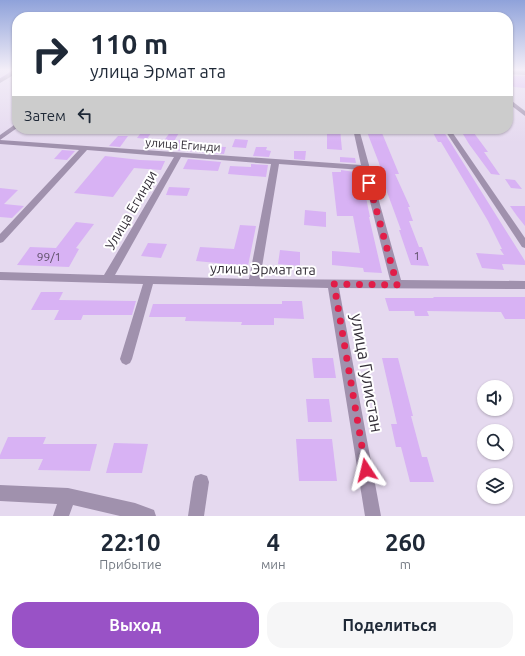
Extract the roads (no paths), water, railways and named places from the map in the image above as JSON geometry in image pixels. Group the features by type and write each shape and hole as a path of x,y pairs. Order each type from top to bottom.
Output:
{"street":[{"path":"513,104 525,114"},
{"path":"0,138 12,129"},
{"path":"357,134 397,285"},
{"path":"450,134 525,245"},
{"name":"улица Егинди","path":"0,142 275,163 365,168"},
{"path":"0,240 84,149"},
{"name":"Улица Егинди","path":"108,278 178,156"},
{"path":"254,283 275,163"},
{"name":"улица Эрмат ата","path":"0,276 254,283 525,285"},
{"path":"126,359 149,280"},
{"name":"улица Гулистан","path":"334,284 374,516"},
{"path":"196,516 200,482"},
{"path":"0,493 68,496 135,511 148,516"},
{"path":"61,516 68,496"}]}
